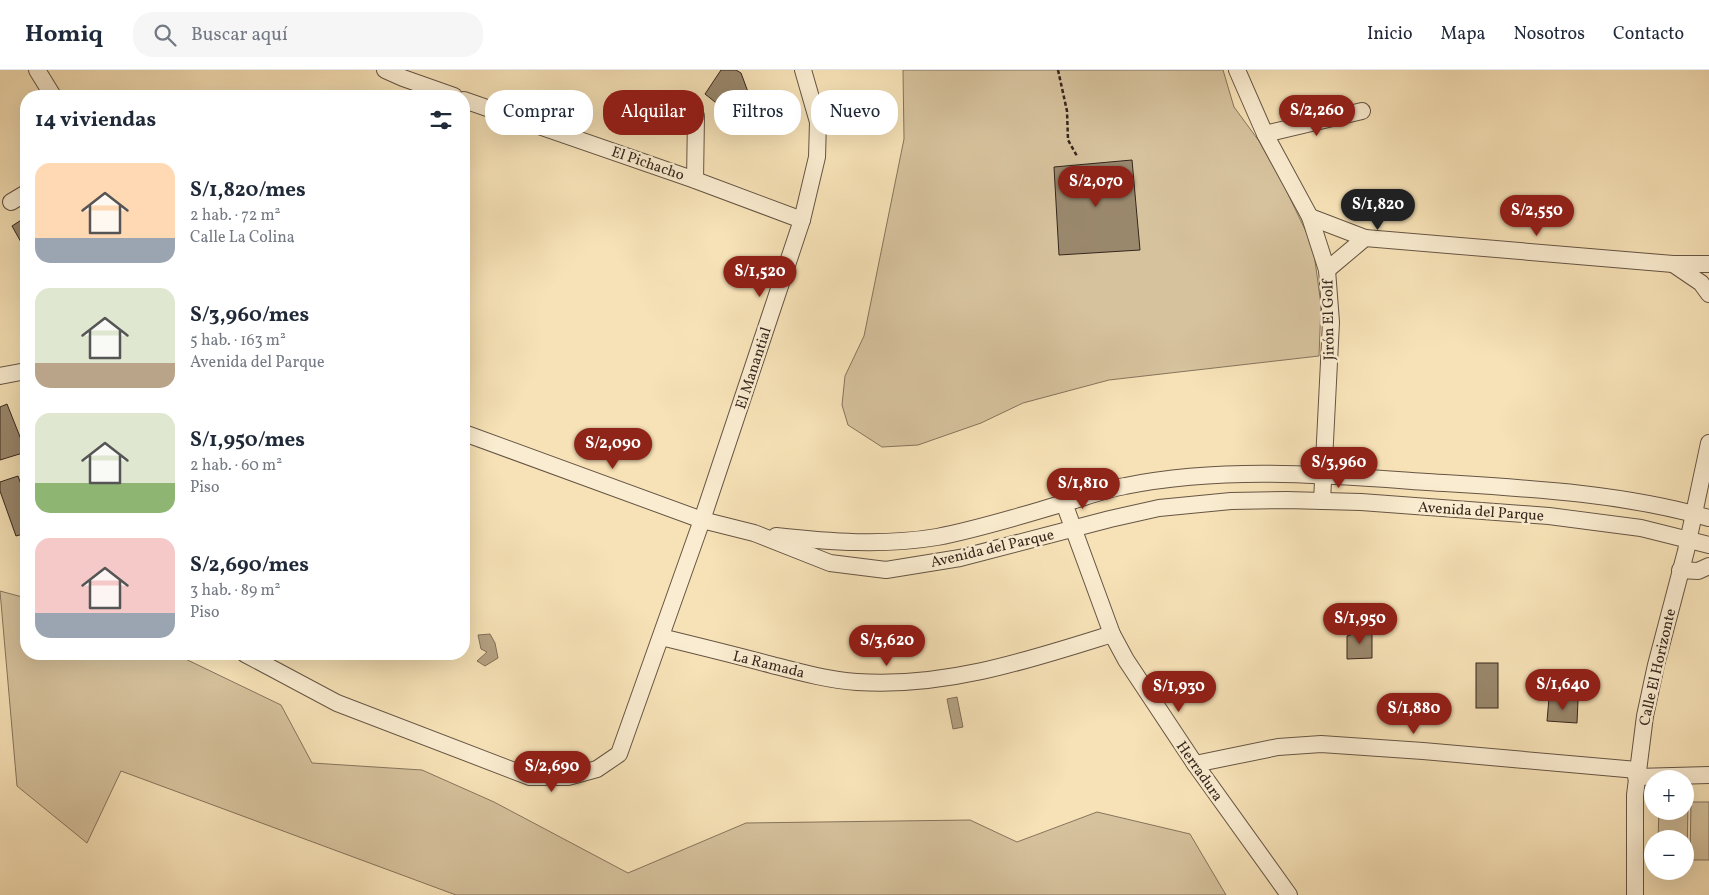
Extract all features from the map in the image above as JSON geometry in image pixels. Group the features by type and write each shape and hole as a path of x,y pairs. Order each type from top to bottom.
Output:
{"street":[{"path":"37,70 49,90"},
{"path":"385,70 437,90"},
{"name":"El Manantial","path":"256,660 337,703 530,777 568,777 597,769 619,754 702,520 802,220 817,158 818,122 803,70"},
{"name":"Jirón El Golf","path":"1237,70 1265,134 1310,217 1327,270 1331,322 1322,501"},
{"name":"El Pichacho","path":"470,102 695,180 802,220"},
{"path":"1265,134 1362,111"},
{"path":"695,180 696,135"},
{"path":"11,202 20,197"},
{"path":"1310,217 1364,238 1673,264 1709,264"},
{"path":"1327,270 1364,238"},
{"path":"1673,264 1701,283 1709,294"},
{"path":"0,376 20,374"},
{"name":"Avenida del Parque","path":"470,435 702,520 754,533 830,563 886,570 960,558 1134,513 1183,504 1238,500 1322,501 1580,519 1641,528 1709,545"},
{"name":"Calle El Horizonte","path":"1635,895 1634,813 1637,774 1651,688 1688,539 1701,516 1709,443"},
{"name":"Avenida del Parque","path":"754,533 824,541 886,542 936,537 986,525 1123,486 1178,477 1245,474 1324,475 1454,483 1569,493 1627,501 1701,516"},
{"name":"Herradura","path":"1064,503 1112,634 1135,676 1194,764 1289,895"},
{"path":"1680,570 1698,571 1709,566"},
{"name":"La Ramada","path":"661,637 812,675 856,682 897,683 941,679 1019,663 1112,634"},
{"path":"1194,764 1278,747 1321,744 1423,751 1637,774 1709,775"}],"path":[{"path":"1058,70 1067,111 1068,140 1076,156"}],"shaded area":[{"path":"903,70 1223,70 1234,107 1259,141 1285,188 1313,246 1321,305 1319,356 1109,380 1023,403 981,423 918,445 882,447 848,425 842,405 845,376 864,336 904,139"},
{"path":"0,591 20,596 20,660 187,660 281,705 312,763 422,770 494,802 628,873 746,823 970,820 1017,842 1097,812 1190,834 1226,895 456,895 121,771 87,843 17,786"},
{"path":"490,634 495,643 498,658 485,666 477,661 487,652 481,649 478,635"},
{"path":"957,697 963,727 953,729 947,699"},
{"path":"1694,802 1709,802 1709,860 1694,860 1694,830 1691,830 1691,820 1694,820"},
{"path":"1659,820 1688,820 1688,830 1658,830"}],"building":[{"path":"721,70 736,70 741,73 747,90 714,90 714,101 705,94"},
{"path":"1132,160 1140,250 1059,255 1054,167"},
{"path":"20,221 20,240 12,226"},
{"path":"7,404 20,437 20,454 0,460 0,407"},
{"path":"18,476 20,482 20,535 16,536 0,491 0,482"},
{"path":"1372,628 1372,658 1347,659 1347,636"},
{"path":"1476,663 1498,663 1498,708 1476,708"},
{"path":"1549,698 1578,700 1577,723 1547,721"}]}
